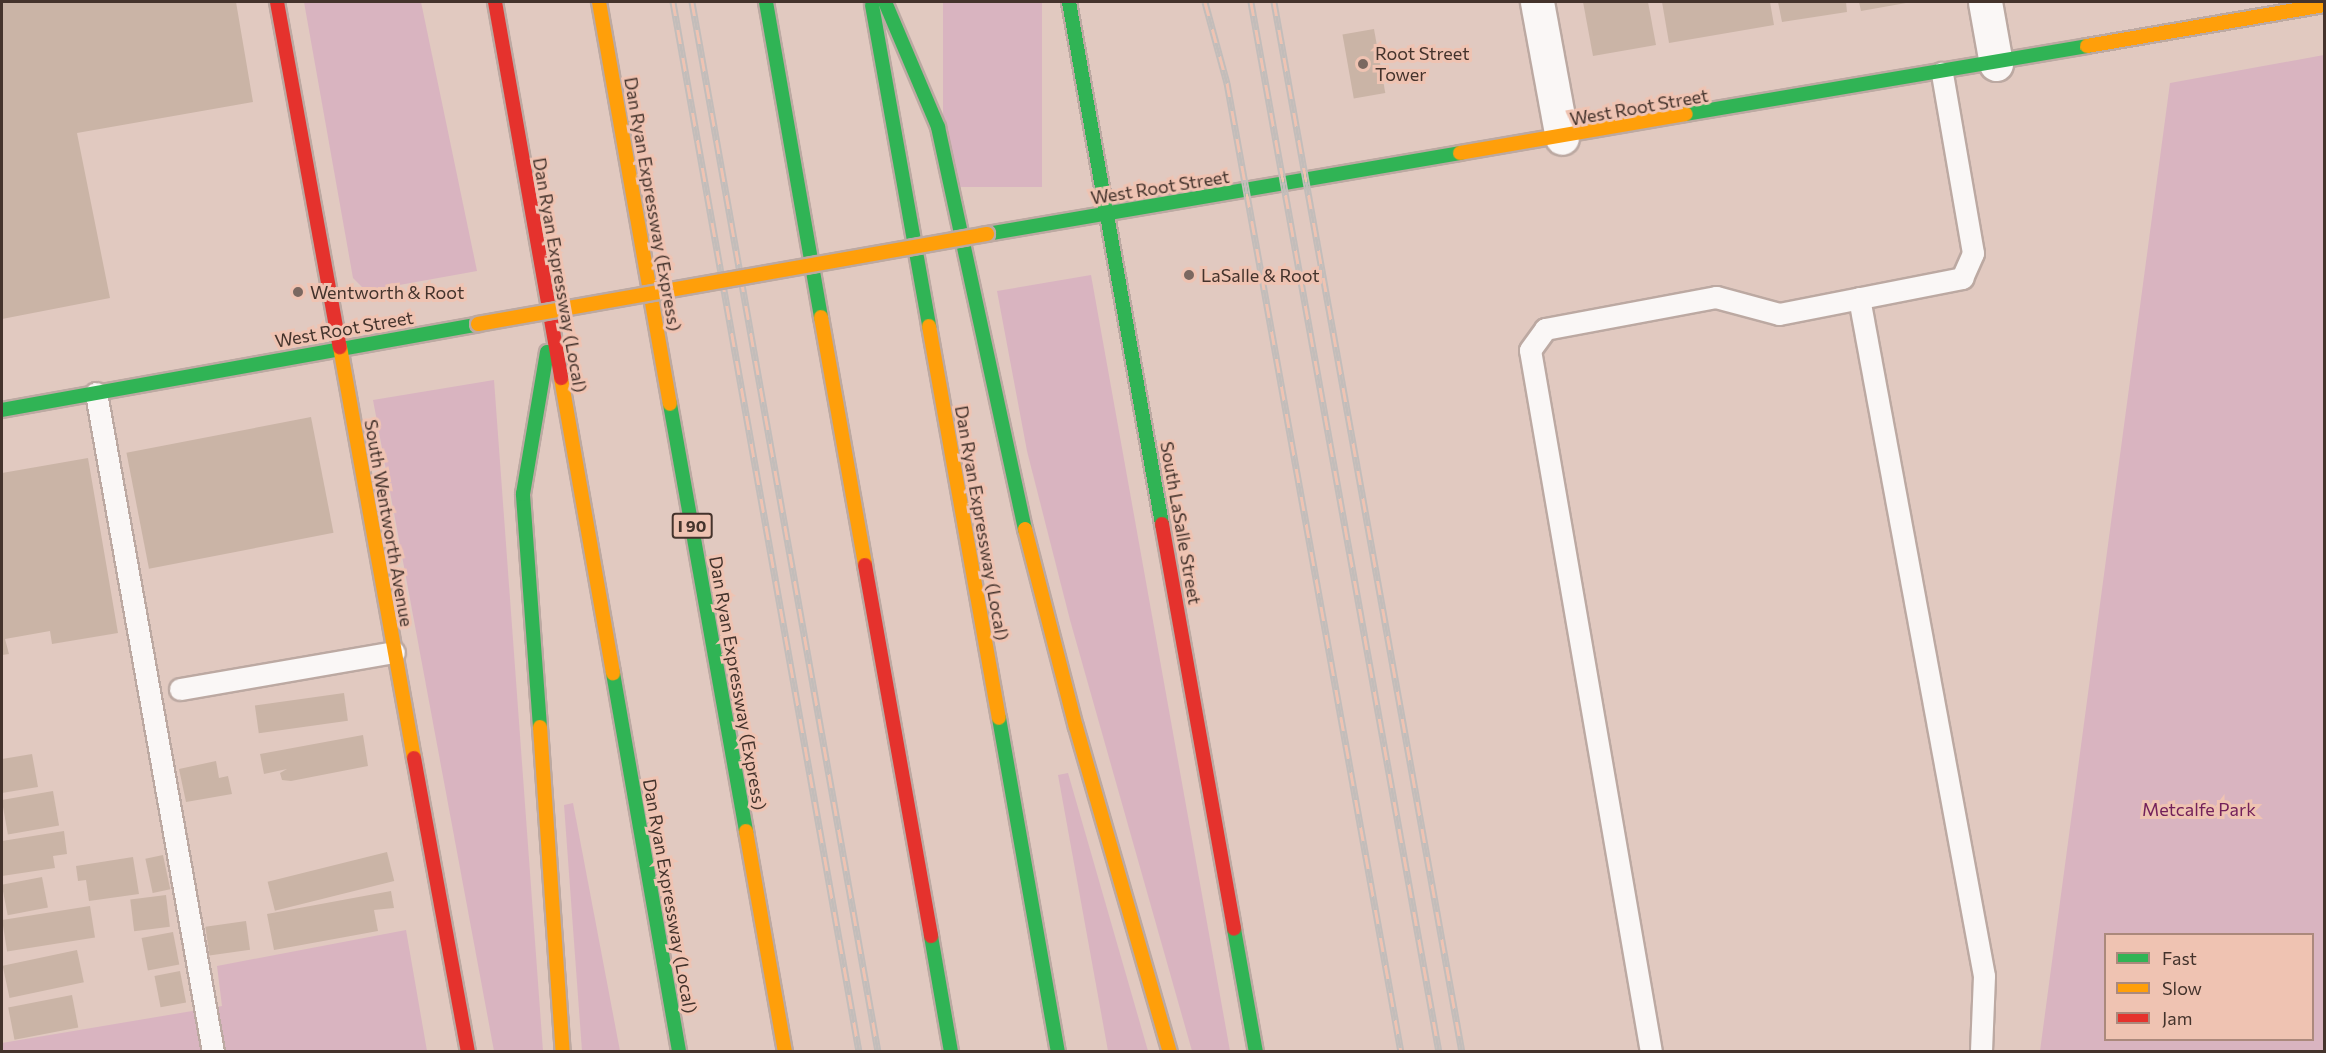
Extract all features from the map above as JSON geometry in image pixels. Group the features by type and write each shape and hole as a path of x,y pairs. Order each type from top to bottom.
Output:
{"main road":[{"name":"South Wentworth Avenue","path":"277,2 468,1052"},
{"name":"Dan Ryan Expressway (Local)","path":"495,2 550,329 679,1052"},
{"name":"Dan Ryan Expressway (Express)","path":"598,2 785,1052"},
{"path":"766,2 951,1052"},
{"name":"Dan Ryan Expressway (Local)","path":"871,2 1058,1052"},
{"path":"885,2 938,127 1024,525 1076,727 1170,1052"},
{"name":"South LaSalle Street","path":"1069,2 1256,1052"},
{"name":"West Root Street","path":"2,410 987,234 1942,74 2325,5"},
{"path":"550,329 523,494 563,1052"}],"street":[{"path":"1537,2 1562,138"},
{"path":"1985,2 1996,64"}],"lane":[{"path":"1651,1052 1530,350 1545,329 1716,297 1779,314 1962,278 1973,252 1942,74"},
{"path":"1858,298 1984,976 1981,1052"},
{"path":"96,393 213,1052"},
{"path":"180,689 394,652"}],"green space":[{"path":"304,2 421,2 477,271 366,291 353,278"},
{"path":"943,2 1042,2 1042,187 943,187"},
{"name":"Metcalfe Park","path":"2324,55 2324,1051 2040,1051 2170,83"},
{"path":"1091,275 1230,1051 1192,1051 1070,620 1027,451 997,291"},
{"path":"494,380 543,1051 494,1051 373,400"},
{"path":"1068,773 1148,1051 1108,1051 1058,775"},
{"path":"573,803 620,1051 582,1051 564,805"},
{"path":"406,930 427,1051 3,1052 2,1043 222,1006 217,966"}],"building":[{"path":"2,2 236,2 253,102 77,133 110,298 2,319"},
{"path":"1583,2 1648,2 1656,45 1593,56"},
{"path":"1662,2 1770,2 1774,25 1669,43"},
{"path":"1778,2 1846,2 1847,12 1782,22"},
{"path":"1859,2 1906,2 1906,3 1861,11"},
{"name":"Root Street Tower","path":"1374,29 1385,93 1354,99 1342,35"},
{"path":"311,417 334,533 149,569 126,453"},
{"path":"88,458 118,633 52,644 50,631 5,639 9,654 2,655 2,473"},
{"path":"344,693 348,721 259,733 255,706"},
{"path":"363,735 368,766 291,781 282,780 280,773 287,769 264,774 260,754"},
{"path":"32,754 38,787 2,793 2,759"},
{"path":"216,761 219,778 228,776 232,794 186,802 179,769"},
{"path":"53,791 59,825 8,834 2,800"},
{"path":"64,831 67,854 53,856 55,868 2,876 2,841"},
{"path":"387,852 394,881 275,911 268,882"},
{"path":"163,855 170,889 153,893 145,859"},
{"path":"133,857 139,894 89,901 86,880 78,881 76,866"},
{"path":"42,877 48,907 8,915 2,885"},
{"path":"391,891 394,908 374,910 378,931 274,950 267,914"},
{"path":"166,895 170,927 134,931 130,899"},
{"path":"90,906 95,938 7,952 2,920"},
{"path":"246,921 250,950 209,955 205,927"},
{"path":"173,932 179,964 148,970 142,938"},
{"path":"77,950 84,982 10,998 3,966"},
{"path":"180,971 186,1002 161,1007 154,976"},
{"path":"72,995 78,1027 14,1040 8,1007"}],"railway":[{"path":"673,2 859,1052"},
{"path":"692,2 878,1052"},
{"path":"1205,2 1227,83 1401,1052"},
{"path":"1251,2 1439,1052"},
{"path":"1274,2 1462,1052"}],"traffic: fast":[{"path":"766,2 821,317"},
{"path":"885,2 938,127 1025,529"},
{"path":"1069,2 1162,524"},
{"path":"872,5 929,326"},
{"path":"1686,114 2087,46"},
{"path":"987,234 1460,153"},
{"path":"2,410 478,324"},
{"path":"540,727 523,494 547,352"},
{"path":"670,404 746,831"},
{"path":"613,673 679,1052"},
{"path":"999,718 1058,1052"},
{"path":"1234,929 1256,1052"},
{"path":"931,936 951,1052"}],"traffic: slow":[{"path":"599,2 670,404"},
{"path":"2087,46 2324,5"},
{"path":"1460,153 1686,114"},
{"path":"478,324 987,234"},
{"path":"821,317 865,565"},
{"path":"929,326 999,718"},
{"path":"340,347 414,758"},
{"path":"561,378 613,673"},
{"path":"1025,529 1076,727 1170,1052"},
{"path":"540,727 563,1052"},
{"path":"746,831 785,1052"}],"traffic: jam":[{"path":"277,2 340,347"},
{"path":"495,2 561,378"},
{"path":"1162,524 1234,929"},
{"path":"865,565 931,936"},
{"path":"414,758 468,1052"}],"place":[{"name":"Root Street Tower","path":"1363,64"},
{"name":"LaSalle & Root","path":"1189,275"},
{"name":"Wentworth & Root","path":"298,292"}]}
